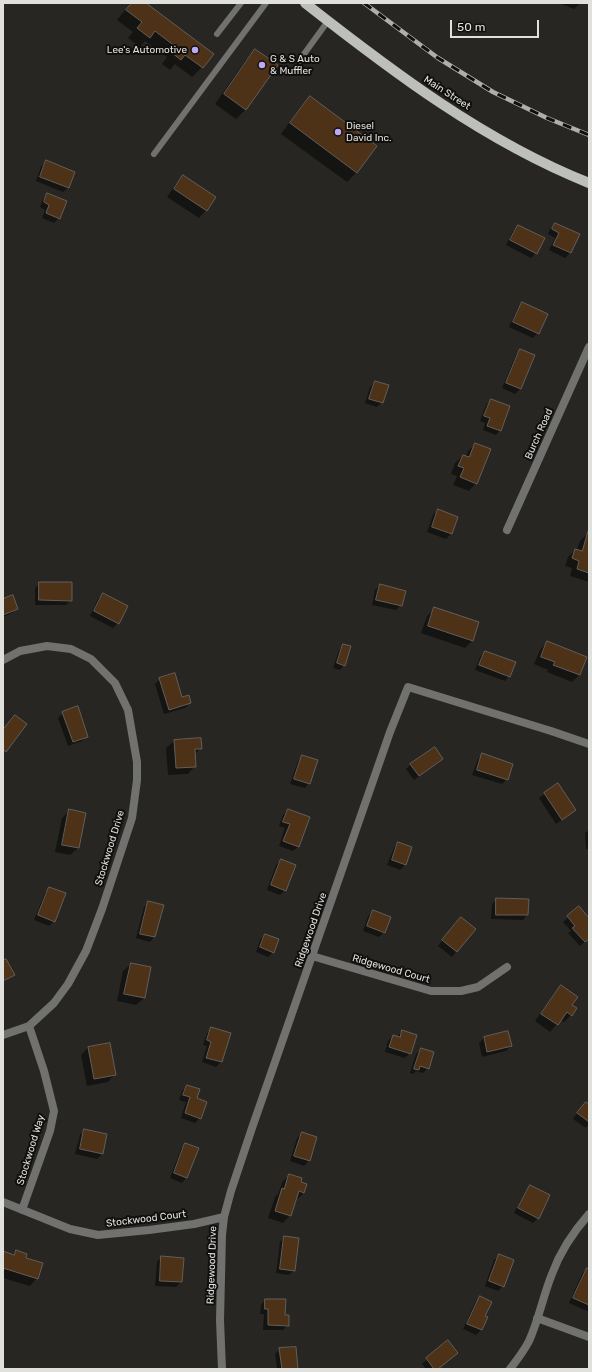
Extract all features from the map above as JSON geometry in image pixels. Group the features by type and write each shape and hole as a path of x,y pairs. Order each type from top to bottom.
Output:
{"main road":[{"name":"Main Street","path":"305,3 328,22 456,114 500,140 566,174 589,182"}],"street":[{"name":"Burch Road","path":"507,530 589,347"},
{"name":"Stockwood Drive","path":"3,660 20,651 47,646 71,649 91,659 115,684 128,710 137,762 137,780 132,818 102,909 86,951 68,984 54,1003 29,1026 3,1035"},
{"name":"Ridgewood Drive","path":"222,1369 220,1320 222,1235 224,1217 252,1128 390,732 408,687 543,728 589,744"},
{"name":"Ridgewood Court","path":"312,956 431,991 461,991 478,987 507,967"},
{"name":"Stockwood Way","path":"22,1210 50,1131 54,1111 44,1071 29,1026"},
{"name":"Stockwood Court","path":"3,1202 70,1229 98,1235 186,1225 224,1217"},
{"path":"510,1369 519,1358 528,1341 560,1255 581,1223 589,1214"},
{"path":"537,1318 589,1337"}],"lane":[{"path":"217,34 241,3"},
{"path":"154,154 266,3"},
{"path":"299,61 328,22"}],"building":[{"path":"132,3 146,3 214,54 203,68 185,55 181,60 172,53 176,47 155,31 150,38 137,28 142,22 126,10"},
{"path":"255,49 278,65 246,110 224,94"},
{"path":"310,96 377,146 357,173 290,123"},
{"path":"46,160 75,172 69,188 40,177"},
{"path":"183,175 216,197 207,211 174,189"},
{"path":"47,193 67,201 60,219 46,213 49,205 44,202"},
{"path":"555,223 580,234 571,253 553,245 559,233 552,229"},
{"path":"518,225 545,238 537,254 510,240"},
{"path":"522,302 548,314 539,334 513,322"},
{"path":"520,349 535,355 521,389 506,383"},
{"path":"375,381 389,385 383,403 369,399"},
{"path":"491,399 510,406 501,431 487,426 490,418 484,416"},
{"path":"475,443 491,449 477,484 460,477 464,468 458,466 463,455 469,457"},
{"path":"438,509 458,517 452,534 432,527"},
{"path":"588,532 589,573 577,569 579,561 572,558 575,549 582,551"},
{"path":"39,582 72,582 72,601 39,600"},
{"path":"380,584 406,591 402,606 376,600"},
{"path":"103,593 128,606 119,624 94,611"},
{"path":"13,595 18,609 3,615 3,599"},
{"path":"434,607 479,622 473,641 428,626"},
{"path":"547,641 587,657 580,675 553,665 555,662 541,657"},
{"path":"343,644 351,646 345,666 337,663"},
{"path":"485,651 516,662 510,677 479,665"},
{"path":"175,673 182,697 189,695 191,703 169,710 159,678"},
{"path":"78,706 88,737 73,742 62,712"},
{"path":"15,715 27,724 6,752 3,749 3,730"},
{"path":"201,738 202,749 195,749 196,767 176,768 174,740"},
{"path":"435,747 443,759 419,776 410,764"},
{"path":"482,753 513,764 508,780 477,770"},
{"path":"302,755 318,760 310,784 294,779"},
{"path":"558,783 576,810 562,820 544,793"},
{"path":"69,809 86,813 79,848 62,845"},
{"path":"288,809 310,817 299,847 283,841 290,824 283,822"},
{"path":"398,842 412,847 406,865 392,860"},
{"path":"281,859 296,865 286,891 271,885"},
{"path":"49,887 66,893 55,922 38,915"},
{"path":"496,898 529,899 528,915 496,915"},
{"path":"148,901 164,905 155,937 140,934"},
{"path":"579,906 589,918 589,939 585,942 572,928 575,926 567,916"},
{"path":"373,910 391,917 385,933 367,926"},
{"path":"461,917 476,929 457,952 442,940"},
{"path":"265,934 279,939 274,953 260,947"},
{"path":"6,959 15,975 3,981 3,961"},
{"path":"131,963 151,967 145,998 124,994"},
{"path":"561,985 578,997 572,1005 577,1008 572,1016 567,1012 558,1025 541,1014"},
{"path":"211,1027 231,1033 222,1062 206,1058 211,1042 207,1040"},
{"path":"402,1030 417,1035 411,1054 389,1047 393,1035 400,1037"},
{"path":"508,1031 512,1046 487,1052 484,1037"},
{"path":"110,1043 116,1075 94,1079 88,1047"},
{"path":"421,1048 434,1052 429,1069 420,1066 419,1070 414,1069"},
{"path":"187,1085 200,1089 197,1098 207,1102 201,1119 185,1113 190,1097 183,1095"},
{"path":"586,1102 589,1104 589,1122 577,1113"},
{"path":"84,1129 107,1134 103,1154 80,1149"},
{"path":"302,1132 317,1137 310,1161 294,1156"},
{"path":"185,1143 199,1148 187,1178 174,1173"},
{"path":"289,1174 302,1178 301,1182 307,1184 304,1193 299,1191 291,1216 275,1211 282,1188 284,1189"},
{"path":"530,1185 550,1195 539,1219 518,1208"},
{"path":"284,1236 299,1238 295,1271 280,1269"},
{"path":"16,1250 27,1254 26,1258 43,1263 38,1279 3,1268 3,1251 14,1255"},
{"path":"499,1254 514,1260 504,1287 489,1281"},
{"path":"161,1256 184,1258 182,1282 160,1281"},
{"path":"587,1268 589,1269 589,1305 573,1298"},
{"path":"480,1296 492,1302 485,1316 488,1317 482,1330 467,1324"},
{"path":"265,1299 286,1299 285,1315 289,1315 289,1326 268,1325 268,1309 265,1309"},
{"path":"448,1340 458,1353 438,1369 434,1369 426,1358"},
{"path":"296,1347 298,1369 282,1369 279,1348"}],"railway":[{"path":"364,3 438,58 493,92 547,118 589,135"}],"place":[{"name":"Lee's Automotive","path":"195,50"},
{"name":"G & S Auto & Muffler","path":"262,65"},
{"name":"Diesel David Inc.","path":"338,132"}]}
